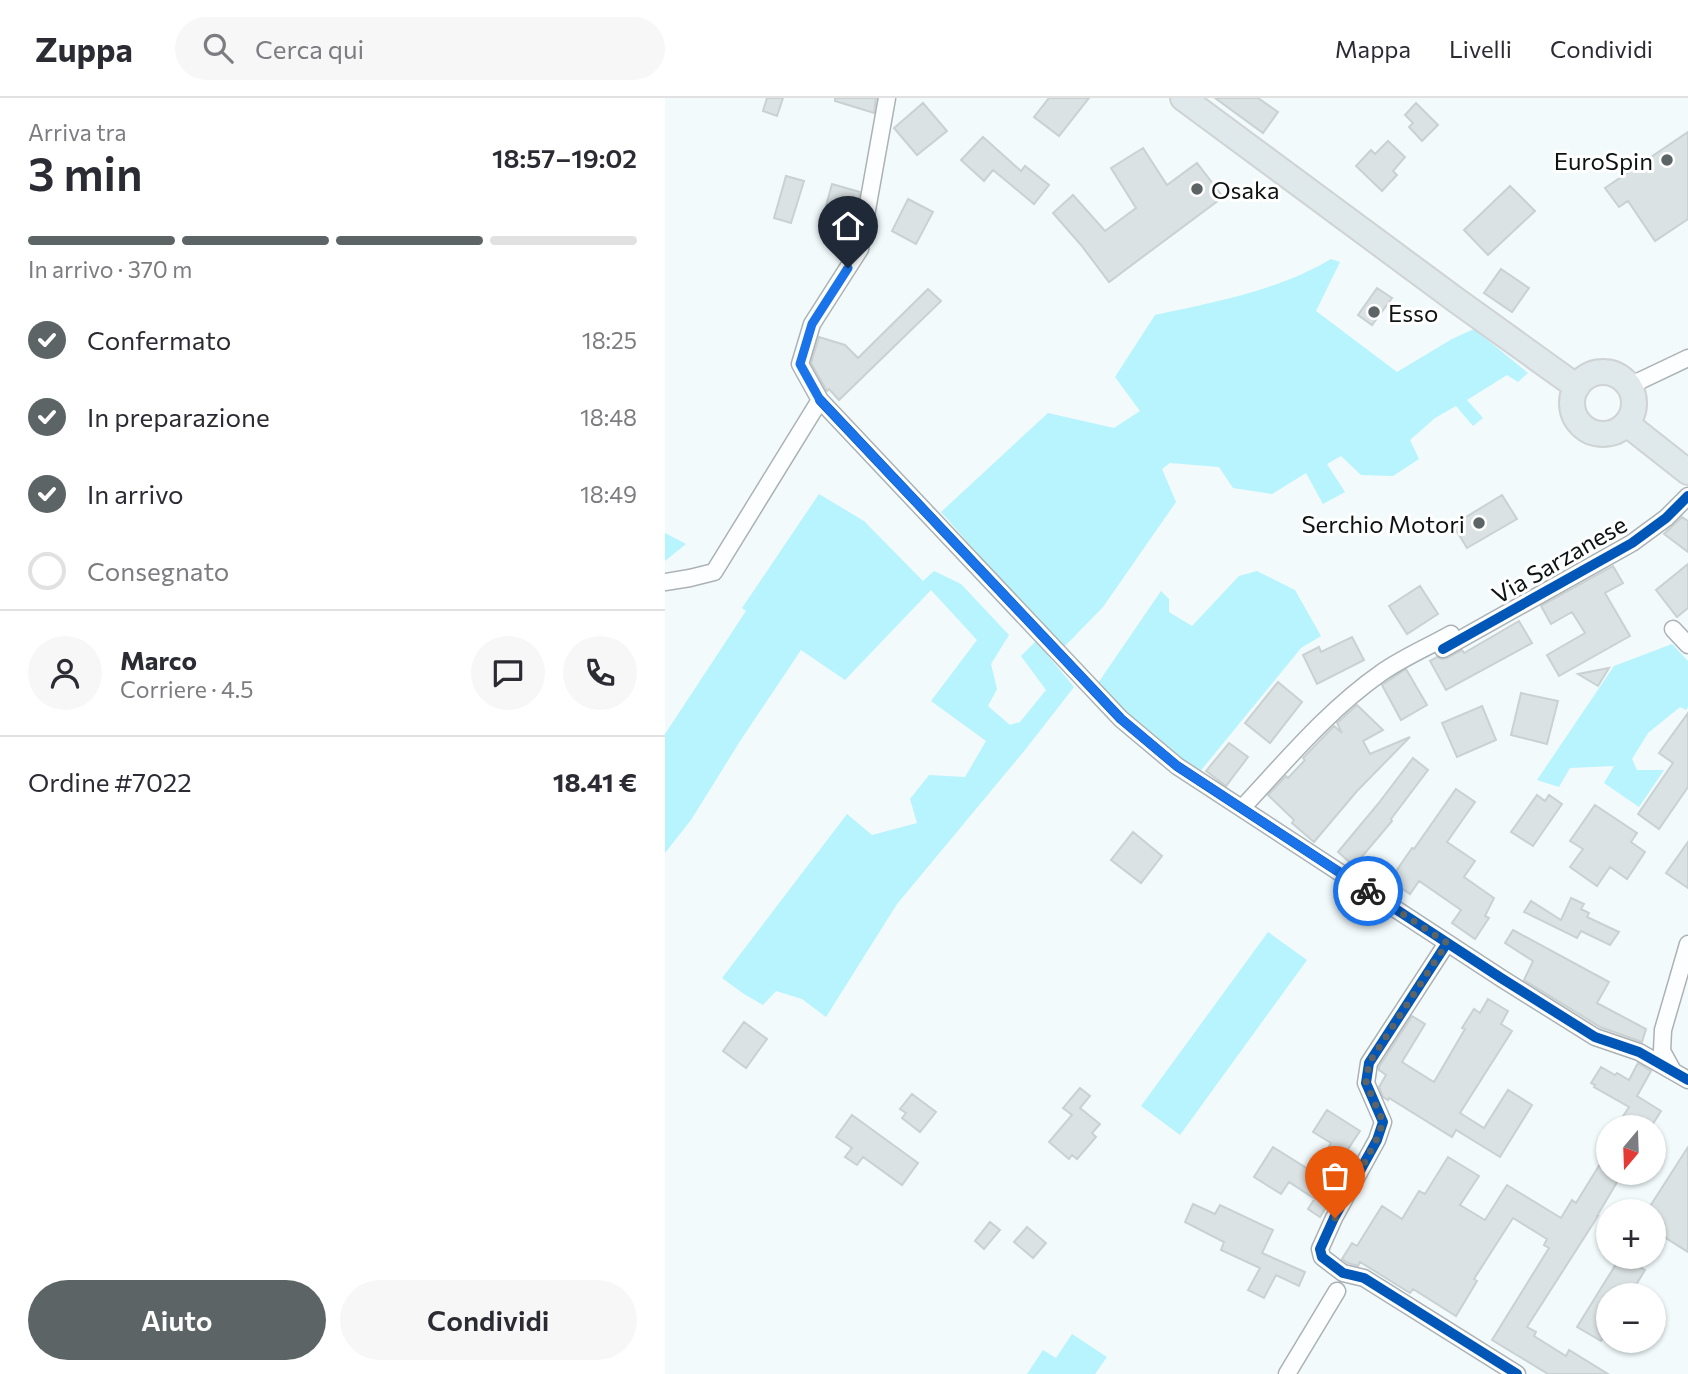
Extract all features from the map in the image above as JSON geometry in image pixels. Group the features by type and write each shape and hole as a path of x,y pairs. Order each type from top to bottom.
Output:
{"main road":[{"path":"1183,98 1577,387"},
{"path":"1603,372 1622,378 1629,386 1635,405 1627,424 1619,430 1600,434 1581,425 1575,416 1573,396 1584,379 1603,372"},
{"path":"1627,424 1688,472"}],"street":[{"path":"887,98 860,249 812,324 800,364 820,400 1121,719 1177,766 1595,1037 1639,1052 1688,1080"},
{"path":"1629,386 1688,358"},
{"path":"665,582 714,572 820,400"},
{"name":"Via Sarzanese","path":"1443,649 1632,543 1688,496"},
{"path":"1673,629 1688,645"},
{"path":"1242,808 1345,701 1382,672 1457,631"},
{"path":"1447,943 1369,1063 1366,1083 1383,1122 1377,1139 1320,1249 1322,1257 1343,1273 1364,1278 1517,1374"},
{"path":"1673,1071 1662,1051 1663,1030 1688,944"},
{"path":"1287,1374 1337,1291"}],"shaded area":[{"path":"1331,259 1340,262 1316,311 1397,372 1474,329 1528,373 1518,382 1507,375 1467,400 1483,418 1473,426 1456,406 1435,418 1410,440 1419,459 1393,476 1361,475 1341,456 1327,464 1345,492 1323,504 1306,473 1272,494 1233,488 1219,467 1170,463 1162,469 1176,502 1103,607 1061,648 941,512 1048,413 1114,428 1140,411 1115,377 1155,315 1267,287"},
{"path":"819,494 864,521 923,581 934,571 961,584 1009,635 991,664 997,689 988,706 1010,725 1020,722 1046,690 1021,656 1036,641 1074,687 897,904 826,1017 802,999 776,991 763,1005 722,978 847,814 872,835 917,823 910,799 929,775 965,777 986,741 931,701 977,640 931,590 845,680 801,650 691,820 665,853 665,734 746,611 742,608"},
{"path":"665,533 686,544 665,561"},
{"path":"1257,571 1295,590 1321,636 1301,648 1198,774 1125,718 1096,686 1161,591 1169,599 1169,612 1192,626 1239,576"},
{"path":"1672,644 1688,661 1688,707 1686,710 1680,707 1648,733 1632,759 1637,770 1664,770 1639,807 1604,783 1614,766 1570,768 1559,787 1537,780 1614,666"},
{"path":"1268,932 1307,960 1180,1135 1141,1106"},
{"path":"1072,1334 1107,1357 1095,1374 1027,1374 1043,1350 1056,1358"}],"building":[{"path":"767,98 783,98 777,116 763,111"},
{"path":"835,98 876,98 874,113 835,101"},
{"path":"1049,98 1089,98 1059,136 1034,117"},
{"path":"1215,98 1258,98 1278,112 1263,133"},
{"path":"923,103 947,131 917,155 894,128"},
{"path":"1416,103 1438,125 1422,141 1409,127 1413,123 1405,115"},
{"name":"EuroSpin","path":"1688,132 1688,219 1655,241 1628,201 1619,207 1605,188"},
{"path":"983,137 1021,171 1025,166 1049,185 1034,204 993,170 984,181 961,160"},
{"path":"1388,141 1405,157 1393,171 1397,175 1382,191 1356,166 1371,150 1375,154"},
{"path":"1143,148 1167,185 1197,163 1223,197 1109,282 1053,213 1073,195 1105,231 1136,208 1111,168"},
{"path":"786,176 804,181 791,223 774,218"},
{"path":"832,184 860,192 851,232 821,224"},
{"path":"1510,186 1535,211 1488,255 1464,230"},
{"path":"908,199 933,212 916,244 892,231"},
{"path":"1501,269 1529,288 1512,312 1484,293"},
{"path":"1377,288 1392,298 1372,325 1358,315"},
{"path":"928,289 941,301 839,400 829,389 827,391 811,363 819,337 845,345 858,358"},
{"path":"1502,495 1517,519 1467,548 1453,525"},
{"path":"1682,517 1688,521 1688,552 1664,534"},
{"path":"1688,564 1688,608 1677,617 1656,590"},
{"path":"1613,566 1623,583 1605,593 1630,636 1559,676 1547,655 1585,633 1572,612 1551,624 1541,606"},
{"path":"1420,586 1438,614 1407,634 1389,606"},
{"path":"1519,621 1532,643 1446,690 1430,661 1437,657 1447,658 1462,650 1464,653"},
{"path":"1352,637 1364,660 1317,684 1303,655 1319,647 1321,652"},
{"path":"1609,668 1598,686 1578,674"},
{"path":"1406,669 1427,705 1401,720 1382,685"},
{"path":"1278,682 1302,702 1270,743 1245,723"},
{"path":"1521,693 1558,701 1547,744 1511,735"},
{"path":"1357,705 1383,730 1363,741 1370,754 1410,737 1357,791 1314,842 1292,823 1294,820 1268,795 1286,776 1288,778 1334,726 1342,733 1337,723"},
{"path":"1482,706 1496,740 1457,757 1442,723"},
{"path":"1688,713 1688,787 1659,829 1638,814 1673,763 1659,753"},
{"path":"1229,743 1248,757 1226,786 1206,771"},
{"path":"1413,758 1428,770 1392,821 1354,866 1338,852"},
{"path":"1456,789 1475,802 1447,842 1475,861 1464,877 1494,898 1485,916 1489,918 1475,939 1452,923 1461,910 1419,881 1410,894 1390,880"},
{"path":"1537,795 1545,801 1549,795 1562,804 1533,846 1511,832"},
{"path":"1595,805 1637,833 1631,842 1645,852 1627,879 1610,867 1597,886 1570,867 1583,849 1570,841"},
{"path":"1133,832 1162,856 1141,883 1111,860"},
{"path":"1688,842 1688,888 1666,873"},
{"path":"1571,898 1584,904 1581,909 1589,913 1587,917 1619,932 1610,945 1581,931 1577,938 1524,912 1531,901 1561,920"},
{"path":"1513,930 1609,982 1597,1003 1646,1029 1642,1042 1600,1027 1524,980 1533,961 1505,943"},
{"path":"1488,999 1508,1011 1501,1024 1512,1031 1460,1113 1484,1128 1508,1090 1532,1105 1500,1157 1456,1130 1452,1137 1389,1098 1388,1100 1383,1097 1379,1087 1386,1075 1379,1067 1412,1016 1425,1024 1402,1062 1434,1082 1474,1009 1480,1013"},
{"path":"744,1022 767,1039 746,1068 723,1051"},
{"path":"1638,1063 1651,1071 1637,1096 1661,1111 1658,1115 1624,1115 1629,1107 1591,1083 1601,1067 1629,1080"},
{"path":"1080,1088 1090,1096 1080,1108 1100,1124 1092,1133 1096,1137 1077,1159 1072,1155 1069,1159 1049,1142 1072,1115 1063,1108"},
{"path":"912,1094 936,1112 920,1132 902,1118 906,1113 900,1109"},
{"path":"1327,1110 1360,1131 1315,1199 1289,1182 1281,1194 1254,1177 1273,1147 1313,1172 1331,1143 1313,1132"},
{"path":"852,1115 918,1163 902,1185 863,1157 857,1165 845,1157 852,1148 836,1137"},
{"path":"1688,1147 1688,1252 1666,1238 1666,1199 1655,1199"},
{"path":"1448,1157 1479,1176 1460,1205 1485,1220 1507,1185 1561,1218 1572,1200 1576,1203 1596,1170 1596,1185 1615,1185 1607,1199 1596,1199 1596,1219 1527,1327 1536,1332 1534,1336 1566,1356 1569,1350 1608,1374 1548,1374 1492,1340 1549,1248 1544,1245 1547,1239 1513,1218 1474,1279 1477,1281 1456,1316 1413,1289 1410,1293 1360,1262 1358,1266 1342,1259 1352,1243 1357,1246 1382,1206 1402,1219 1419,1191 1425,1194"},
{"path":"1321,1189 1333,1196 1320,1217 1308,1209"},
{"path":"1193,1204 1215,1214 1220,1205 1273,1230 1262,1253 1305,1272 1299,1286 1276,1275 1264,1298 1248,1290 1260,1268 1221,1250 1224,1242 1185,1222"},
{"path":"990,1222 1000,1230 984,1249 975,1241"},
{"path":"1027,1227 1046,1243 1033,1258 1014,1242"},
{"path":"1613,1269 1645,1270 1637,1283 1604,1283"},
{"path":"1596,1296 1596,1338 1577,1327"}],"cycle path":[{"path":"820,400 1121,719 1177,766 1595,1037 1639,1052 1688,1080"},
{"path":"1443,649 1632,543 1666,518 1688,496"},
{"path":"1447,943 1369,1063 1366,1083 1383,1122 1377,1140 1320,1249 1322,1257 1343,1273 1364,1278 1517,1374"}],"way so far":[{"path":"1335,1218 1377,1139 1383,1122 1366,1083 1369,1063 1447,943 1368,891"}],"place":[{"name":"EuroSpin","path":"1667,160"},
{"name":"Osaka","path":"1197,189"},
{"name":"Esso","path":"1374,312"},
{"name":"Serchio Motori","path":"1479,523"}],"route":[{"path":"848,268 812,324 800,364 820,400 1121,719 1177,766 1368,891"}]}
